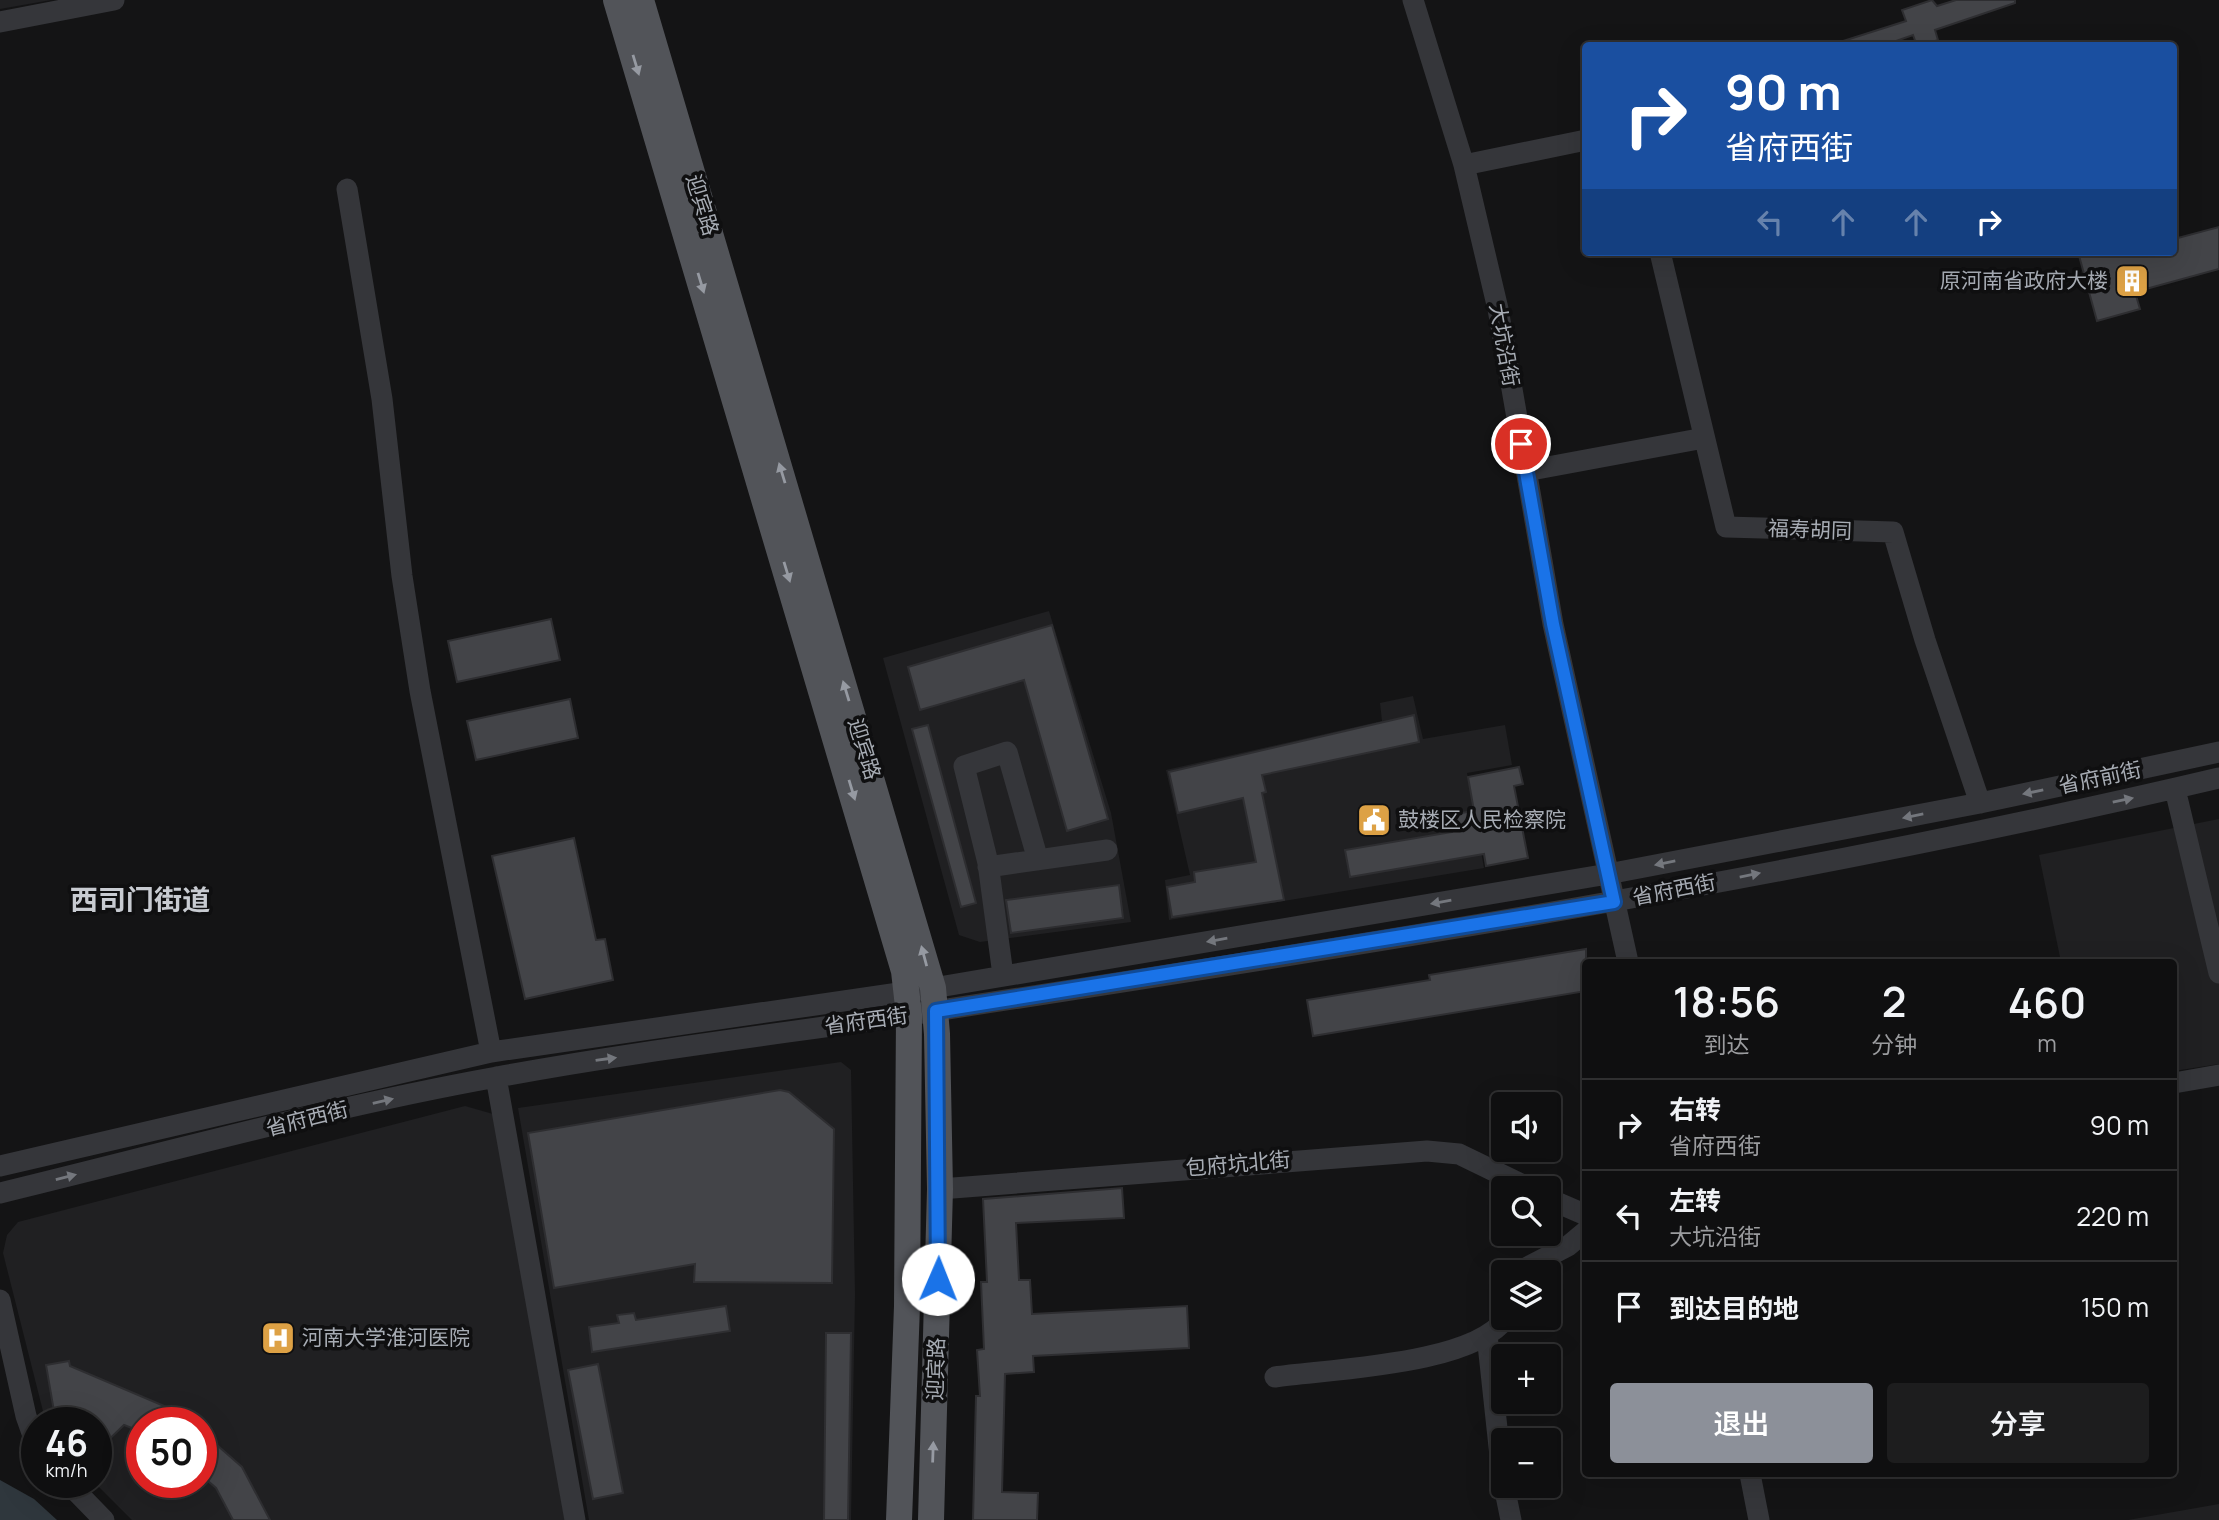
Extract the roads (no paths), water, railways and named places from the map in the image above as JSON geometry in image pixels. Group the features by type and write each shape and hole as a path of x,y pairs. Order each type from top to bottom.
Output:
{"main road":[{"name":"迎宾路","path":"617,0 888,909 922,1001 906,1306 899,1520"},
{"name":"迎宾路","path":"642,0 922,1001 940,1189 931,1520"}],"street":[{"path":"0,22 114,0"},
{"name":"大坑沿街","path":"1413,0 1464,164 1498,309 1553,624 1627,959"},
{"path":"1464,164 1582,141"},
{"path":"347,189 382,399 402,576 420,691 491,1052"},
{"name":"福寿胡同","path":"1661,256 1726,527 1893,532 1925,640 1980,803"},
{"path":"1526,471 1704,438"},
{"path":"1003,975 988,867 964,766 1007,752 1038,860"},
{"name":"省府前街","path":"1980,803 2219,752"},
{"name":"省府前街","path":"1984,830 2219,778"},
{"path":"2175,789 2219,973"},
{"name":"省府西街","path":"0,1193 378,1102 496,1077 922,1001 1003,975 1608,874 1980,803"},
{"name":"省府西街","path":"0,1166 491,1052 922,1001 1614,902 1984,830"},
{"path":"988,867 1107,850"},
{"path":"2177,1082 2219,1075"},
{"path":"496,1077 575,1520"},
{"name":"包府坑北街","path":"940,1189 1427,1151 1459,1154 1504,1176"},
{"path":"1561,1204 1582,1213"},
{"path":"1541,1260 1568,1246 1582,1234"},
{"path":"0,1300 25,1407"},
{"path":"1275,1377 1440,1355 1496,1330"},
{"path":"1487,1335 1497,1428"},
{"path":"1751,1477 1759,1520"},
{"path":"83,1498 104,1520"},
{"path":"1506,1498 1511,1520"}],"place":[{"name":"原河南省政府大楼","path":"2132,281"},
{"name":"鼓楼区人民检察院","path":"1374,820"},
{"name":"河南大学淮河医院","path":"278,1338"}],"district":[{"name":"西司门街道","path":"140,900"}]}
